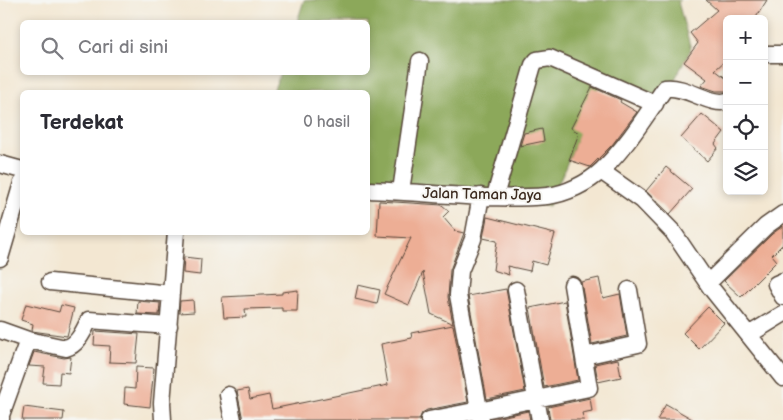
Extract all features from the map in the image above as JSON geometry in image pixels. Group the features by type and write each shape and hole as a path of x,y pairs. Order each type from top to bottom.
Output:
{"street":[{"path":"768,54 783,54"},
{"path":"480,414 458,295 460,271 473,239 533,65 537,60 550,58 654,104"},
{"path":"401,191 420,61"},
{"name":"Jalan Taman Jaya","path":"370,190 488,196 548,196 573,189 601,171 633,136 665,88 676,86 715,101 723,100"},
{"path":"0,164 20,169"},
{"path":"601,171 642,200 673,232 708,283 783,378"},
{"path":"0,258 20,190"},
{"path":"708,283 766,226 783,214"},
{"path":"163,420 162,403 176,235"},
{"path":"783,281 776,284 783,297"},
{"path":"50,282 171,294"},
{"path":"429,420 480,414 536,399 589,388 572,285"},
{"path":"516,290 540,420"},
{"path":"584,356 638,344 629,290"},
{"path":"750,334 783,314"},
{"path":"0,330 28,340 61,348 70,347 79,337 89,320 169,326"},
{"path":"1,420 1,415 28,340"},
{"path":"228,395 233,420"}],"green space":[{"path":"304,0 680,0 678,2 691,49 665,98 601,83 549,206 370,189 370,90 274,90 279,75 370,75 370,20 298,20"}],"building":[{"path":"706,0 767,0 758,15 723,15 723,63 715,70 723,76 723,91 716,91 701,86 707,79 684,62 698,43 690,33 717,10"},
{"path":"592,87 621,100 620,102 637,112 612,145 590,167 569,160 579,133 571,128"},
{"path":"702,114 723,131 715,144 718,148 707,161 681,138"},
{"path":"542,129 544,141 520,146 524,133"},
{"path":"666,167 692,189 670,214 646,191"},
{"path":"379,201 442,205 449,211 443,217 455,231 464,233 450,270 448,297 453,324 431,314 423,272 409,305 384,294 411,238 377,236"},
{"path":"487,217 555,234 546,265 532,261 530,271 507,266 509,275 493,270 497,241 483,238"},
{"path":"783,226 783,244 772,255 777,261 741,297 724,281 772,234"},
{"path":"184,257 201,259 200,275 183,273"},
{"path":"599,278 603,298 620,294 627,336 592,344 581,282"},
{"path":"358,285 380,290 377,304 355,299"},
{"path":"506,289 525,391 487,399 468,296"},
{"path":"298,290 297,311 282,311 282,308 245,309 246,317 224,318 222,297 282,294 282,292"},
{"path":"193,300 194,312 179,313 180,301"},
{"path":"138,301 160,303 159,315 137,314"},
{"path":"565,301 578,380 544,387 530,308"},
{"path":"26,304 59,312 61,305 74,308 67,336 32,331 33,324 21,320"},
{"path":"708,307 724,323 699,349 683,333"},
{"path":"453,325 468,402 427,410 422,413 419,420 243,420 237,391 248,389 250,399 269,395 272,409 388,385 381,344 412,338 411,333"},
{"path":"95,331 139,334 136,363 109,362 110,346 94,345"},
{"path":"34,352 64,358 71,357 69,373 60,372 59,384 43,383 45,367 29,366"},
{"path":"618,359 621,377 598,382 595,364"},
{"path":"136,367 154,368 150,407 124,404 125,388 135,389"},
{"path":"590,398 592,411 582,413 584,420 550,420 548,407"},
{"path":"666,404 694,420 657,420"},
{"path":"24,407 64,412 63,420 22,420"},
{"path":"528,411 530,420 491,420 491,419"}]}
